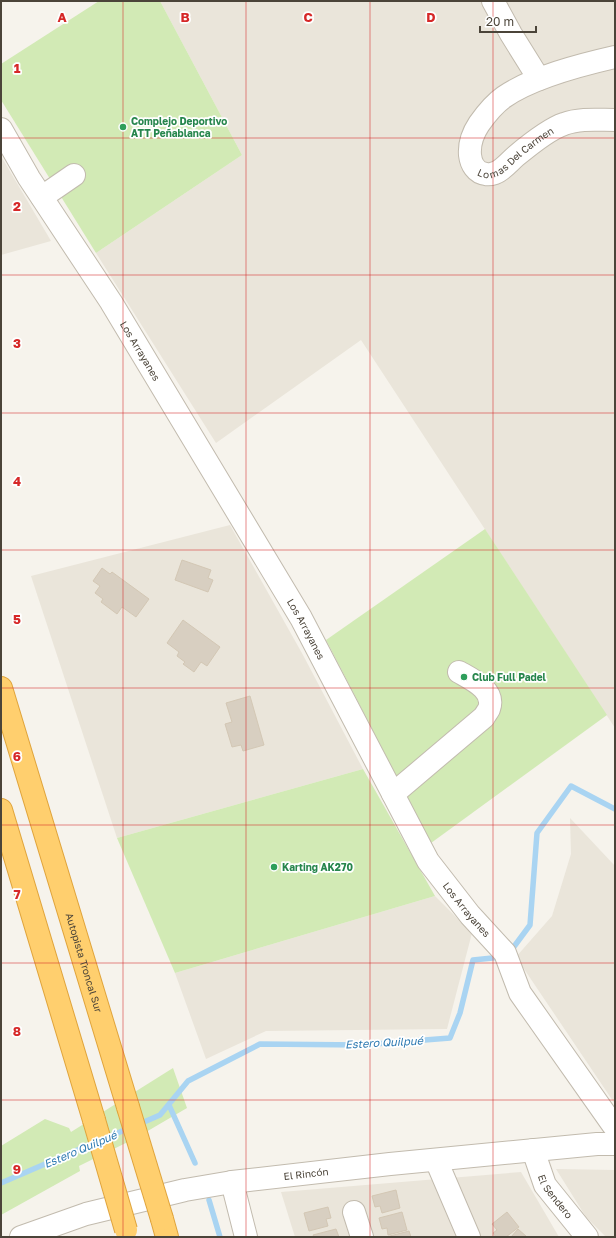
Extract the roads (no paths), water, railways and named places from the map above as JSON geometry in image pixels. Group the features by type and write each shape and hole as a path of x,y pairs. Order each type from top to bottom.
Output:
{"highway":[{"name":"Autopista Troncal Sur","path":"1,688 164,1228"},
{"path":"1,810 127,1234"}],"street":[{"path":"493,1 510,34 540,79"},
{"name":"Lomas Del Carmen","path":"615,57 540,79 504,97 484,117 474,132 470,147 471,164 479,172 494,174 542,136 563,124 584,119 615,120"},
{"name":"Los Arrayanes","path":"1,129 42,197 115,308 301,618 428,861 470,915 505,953 520,993 611,1132"},
{"path":"42,197 74,175"},
{"path":"393,794 484,717 489,709 490,700 485,690 477,683 459,672"},
{"name":"El Rincón","path":"21,1237 86,1214 185,1190 232,1182 532,1150 611,1132"},
{"name":"El Sendero","path":"532,1150 545,1185 587,1237"},
{"path":"436,1160 469,1237"},
{"path":"232,1182 246,1237"},
{"path":"354,1212 362,1237"}],"waterway":[{"name":"Estero Quilpué","path":"510,952 530,925 537,833 571,786 615,809"},
{"name":"Estero Quilpué","path":"137,1125 160,1115 188,1081 260,1044 362,1045 450,1038 460,1013 473,960 502,957"},
{"path":"169,1105 195,1163"},
{"name":"Estero Quilpué","path":"104,1139 129,1128"},
{"name":"Estero Quilpué","path":"1,1183 96,1142"},
{"path":"209,1200 220,1237"}],"place":[{"name":"Complejo Deportivo ATT Peñablanca","path":"123,127"},
{"name":"Club Full Padel","path":"464,677"},
{"name":"Karting AK270","path":"274,867"}]}
